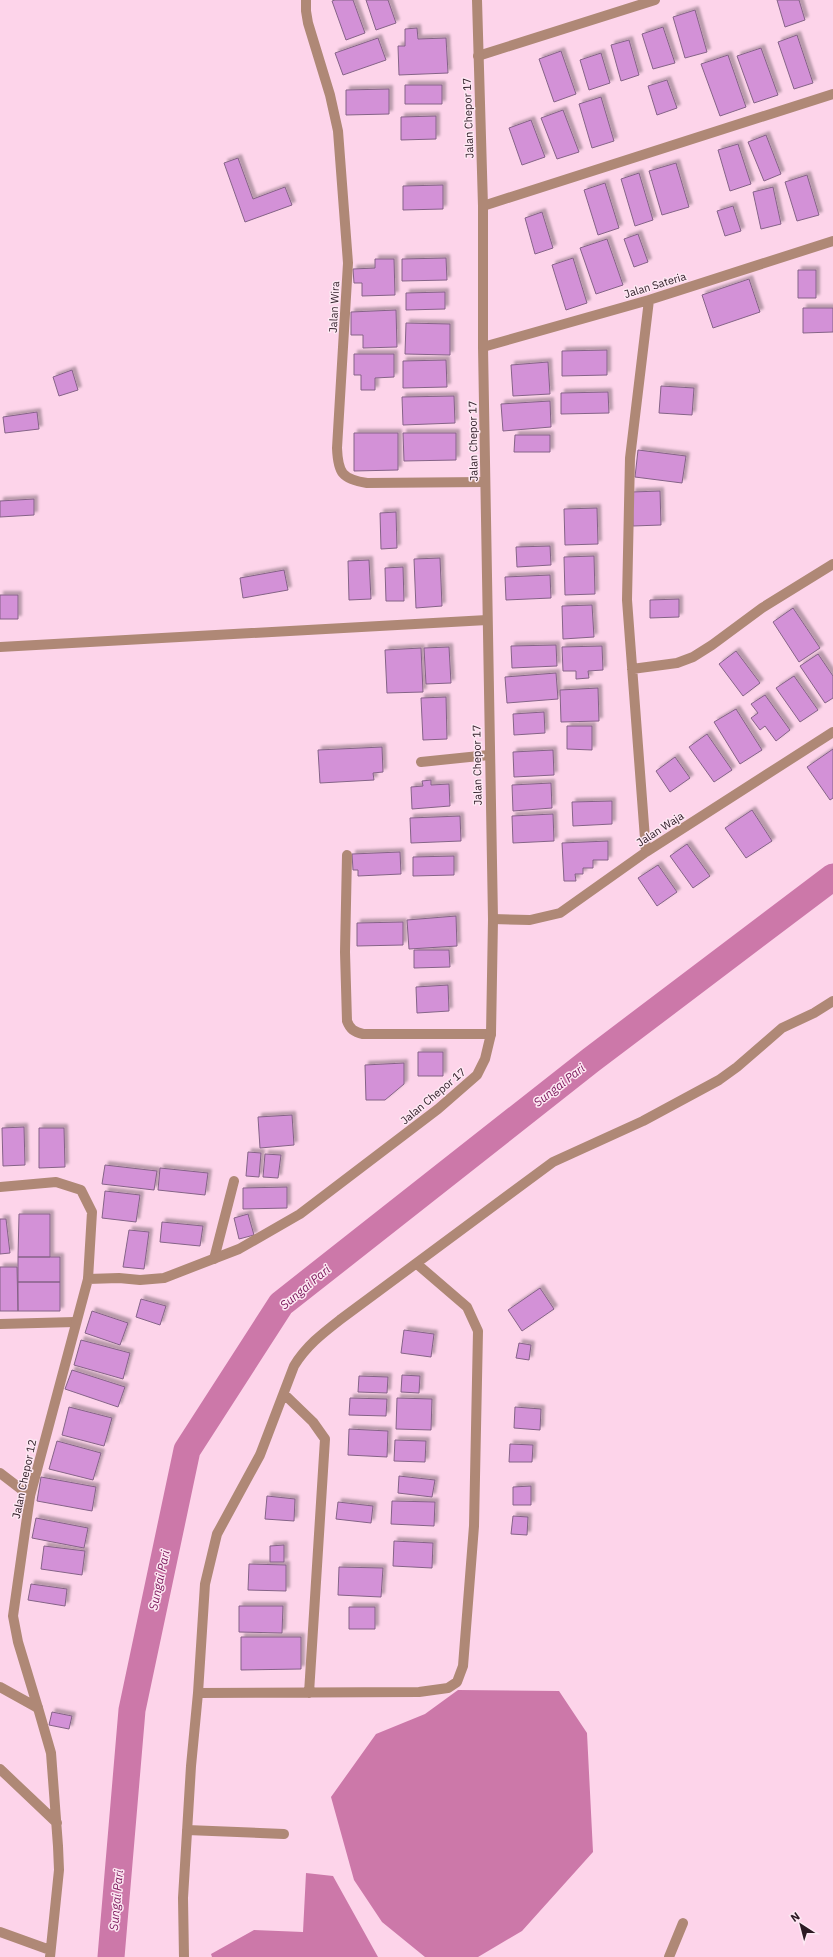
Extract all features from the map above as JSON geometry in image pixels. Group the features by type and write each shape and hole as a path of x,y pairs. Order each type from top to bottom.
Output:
{"street":[{"name":"Jalan Wira","path":"306,0 308,23 330,95 338,131 348,263 337,448 340,467 346,478 352,481 367,483 485,482"},
{"name":"Jalan Chepor 17","path":"88,1280 119,1278 156,1280 174,1275 258,1240 300,1214 438,1109 477,1075 485,1059 492,1034 493,920 483,348 483,206 477,0"},
{"path":"478,56 655,0"},
{"path":"483,206 833,94"},
{"name":"Jalan Sateria","path":"483,348 649,300 833,241"},
{"path":"646,852 627,600 630,458 649,300"},
{"path":"632,669 677,662 693,657 712,645 762,608 833,564"},
{"path":"0,647 487,620"},
{"name":"Jalan Waja","path":"493,920 530,920 560,913 646,852 833,732"},
{"path":"421,762 489,755"},
{"path":"347,855 345,952 347,1021 352,1030 363,1034 492,1034"},
{"path":"184,1957 184,1898 191,1766 198,1693 205,1584 210,1556 217,1534 260,1455 294,1366 308,1346 346,1314 553,1162 643,1121 719,1080 737,1068 782,1028 814,1013 833,1001"},
{"path":"214,1259 234,1181"},
{"name":"Jalan Chepor 12","path":"0,1187 56,1182 81,1190 92,1212 88,1280 75,1322 30,1496 13,1616 18,1642 51,1753 57,1823 59,1870 50,1954"},
{"path":"198,1693 419,1692 448,1688 458,1682 463,1666 474,1526 478,1331 467,1307 416,1264"},
{"path":"0,1324 75,1322"},
{"path":"284,1394 314,1422 325,1439 309,1693"},
{"path":"0,1473 30,1496"},
{"path":"0,1687 38,1708"},
{"path":"2,1772 57,1823"},
{"path":"187,1830 284,1834"},
{"path":"669,1957 683,1922"},
{"path":"0,1932 50,1954"}],"shaded area":[{"path":"458,1690 559,1691 587,1733 593,1852 522,1931 478,1957 425,1957 382,1922 354,1880 331,1797 376,1734 425,1714"},
{"path":"306,1873 333,1876 378,1957 212,1957 211,1954 254,1930 303,1932"}],"building":[{"path":"353,0 365,33 346,40 332,1"},
{"path":"366,0 388,0 396,23 376,30"},
{"path":"777,0 799,0 805,20 785,27"},
{"path":"695,10 707,52 685,58 673,17"},
{"path":"663,27 675,63 653,69 642,34"},
{"path":"417,28 418,39 446,38 448,73 399,75 398,46 405,46 405,29"},
{"path":"797,35 813,83 794,89 778,42"},
{"path":"378,38 386,60 343,75 335,53"},
{"path":"629,40 639,75 621,81 611,45"},
{"path":"761,48 778,95 754,103 737,56"},
{"path":"561,51 576,94 554,102 539,59"},
{"path":"601,53 610,83 589,90 580,60"},
{"path":"728,55 746,107 720,116 701,64"},
{"path":"667,80 677,108 657,115 648,86"},
{"path":"405,85 442,85 442,104 405,104"},
{"path":"389,89 389,114 346,115 346,90"},
{"path":"601,97 614,141 592,148 579,104"},
{"path":"563,110 579,152 557,159 541,118"},
{"path":"436,116 436,139 401,140 401,117"},
{"path":"531,120 545,157 522,165 509,128"},
{"path":"766,135 781,174 764,181 748,142"},
{"path":"738,144 751,184 730,191 718,150"},
{"path":"238,158 253,199 285,187 292,205 245,222 224,163"},
{"path":"676,163 689,207 662,215 649,171"},
{"path":"639,173 653,220 635,226 621,179"},
{"path":"807,175 819,215 797,221 785,182"},
{"path":"605,183 619,228 598,235 584,190"},
{"path":"443,185 443,209 403,210 403,186"},
{"path":"773,187 781,224 761,229 753,192"},
{"path":"733,206 741,231 725,236 717,211"},
{"path":"542,212 553,248 535,254 525,218"},
{"path":"638,234 648,262 634,267 624,239"},
{"path":"607,239 623,285 596,294 580,248"},
{"path":"446,258 447,280 402,281 402,259"},
{"path":"573,258 587,303 566,310 552,265"},
{"path":"375,259 394,259 395,295 362,296 362,283 354,283 353,269 375,268"},
{"path":"798,270 816,270 816,298 798,298"},
{"path":"749,279 760,312 713,328 702,295"},
{"path":"445,292 445,309 406,310 406,293"},
{"path":"803,308 833,308 833,332 803,333"},
{"path":"396,310 397,347 363,348 363,335 351,335 351,312"},
{"path":"406,323 450,324 450,355 405,354"},
{"path":"607,350 607,375 562,376 562,351"},
{"path":"354,354 394,354 394,377 375,378 375,390 361,390 361,375 354,375"},
{"path":"446,360 447,387 403,388 403,361"},
{"path":"548,362 550,394 513,396 511,365"},
{"path":"72,370 78,390 59,396 53,377"},
{"path":"661,386 694,388 692,415 659,413"},
{"path":"608,392 609,413 561,414 561,393"},
{"path":"454,396 455,423 403,425 402,397"},
{"path":"550,401 551,427 503,431 501,404"},
{"path":"37,412 39,429 5,433 3,417"},
{"path":"354,433 398,433 398,470 354,471"},
{"path":"403,433 456,433 456,460 404,461"},
{"path":"515,435 550,435 550,452 514,452"},
{"path":"638,450 686,456 682,483 635,477"},
{"path":"660,491 661,525 633,526 632,492"},
{"path":"34,499 34,515 0,517 0,501"},
{"path":"597,508 598,544 565,545 564,509"},
{"path":"396,512 397,548 381,549 380,513"},
{"path":"550,546 551,565 517,567 516,547"},
{"path":"594,556 595,594 565,595 564,557"},
{"path":"440,558 442,606 416,608 414,559"},
{"path":"369,560 371,599 349,600 348,561"},
{"path":"403,567 404,601 386,601 385,568"},
{"path":"284,570 288,590 243,598 240,578"},
{"path":"550,575 551,598 506,600 505,577"},
{"path":"0,595 18,595 18,619 0,619"},
{"path":"679,599 679,617 650,618 650,600"},
{"path":"592,605 594,637 563,639 562,606"},
{"path":"793,608 820,648 799,662 773,622"},
{"path":"556,645 557,666 512,668 511,646"},
{"path":"602,646 603,670 588,671 589,678 576,679 576,671 563,671 562,647"},
{"path":"449,647 451,683 426,684 424,648"},
{"path":"421,648 423,692 387,693 385,650"},
{"path":"736,651 760,683 743,696 719,664"},
{"path":"818,654 833,676 833,698 825,703 800,666"},
{"path":"556,673 558,699 507,703 505,677"},
{"path":"794,676 818,710 800,722 776,688"},
{"path":"598,688 599,721 561,722 560,690"},
{"path":"765,695 790,730 776,741 765,726 760,730 751,718 758,713 751,704"},
{"path":"446,697 447,739 423,740 421,698"},
{"path":"736,709 762,750 740,764 714,722"},
{"path":"544,712 545,733 514,735 513,714"},
{"path":"567,726 592,726 592,750 567,749"},
{"path":"707,734 732,770 714,782 689,747"},
{"path":"382,747 383,772 373,773 374,780 320,783 318,750"},
{"path":"833,749 833,798 830,800 807,767"},
{"path":"553,750 554,775 514,777 513,752"},
{"path":"675,757 690,778 670,792 656,771"},
{"path":"431,780 431,785 449,784 450,806 412,809 411,787 423,786 422,781"},
{"path":"551,783 552,808 513,811 512,785"},
{"path":"612,801 612,824 573,826 572,802"},
{"path":"752,810 772,841 746,858 725,828"},
{"path":"553,814 554,841 513,843 512,816"},
{"path":"460,816 461,841 411,843 410,818"},
{"path":"608,841 608,860 593,860 593,868 583,868 583,874 575,874 576,881 564,881 562,843"},
{"path":"687,844 710,876 693,888 670,856"},
{"path":"400,852 401,874 358,876 358,870 353,870 352,854"},
{"path":"454,856 454,875 413,876 413,857"},
{"path":"658,865 677,892 657,906 638,878"},
{"path":"456,916 457,946 409,949 407,920"},
{"path":"403,922 403,945 357,946 357,923"},
{"path":"414,950 449,950 450,967 414,968"},
{"path":"448,985 449,1011 417,1013 416,987"},
{"path":"418,1052 443,1052 443,1076 418,1076"},
{"path":"404,1063 404,1084 385,1100 366,1100 365,1065"},
{"path":"292,1115 294,1145 260,1148 258,1117"},
{"path":"24,1127 25,1165 3,1166 2,1128"},
{"path":"39,1128 64,1128 65,1167 39,1168"},
{"path":"248,1152 261,1153 259,1177 246,1176"},
{"path":"265,1154 281,1155 278,1178 263,1177"},
{"path":"105,1165 157,1171 154,1190 102,1184"},
{"path":"160,1168 208,1173 205,1195 158,1190"},
{"path":"287,1187 287,1208 243,1209 243,1188"},
{"path":"105,1191 140,1195 136,1222 102,1218"},
{"path":"19,1214 50,1214 50,1257 18,1257"},
{"path":"248,1214 254,1235 239,1239 234,1218"},
{"path":"0,1219 6,1219 10,1253 0,1254"},
{"path":"162,1222 203,1226 200,1246 160,1242"},
{"path":"129,1230 149,1232 144,1269 123,1267"},
{"path":"18,1257 60,1257 60,1282 18,1282"},
{"path":"0,1267 17,1267 18,1311 0,1311"},
{"path":"18,1282 60,1282 60,1311 18,1311"},
{"path":"540,1288 554,1309 522,1331 508,1310"},
{"path":"141,1299 166,1306 160,1325 136,1317"},
{"path":"92,1311 128,1323 120,1345 85,1333"},
{"path":"404,1330 434,1334 431,1357 401,1353"},
{"path":"81,1340 130,1353 123,1379 74,1365"},
{"path":"519,1343 531,1345 529,1360 516,1358"},
{"path":"72,1370 125,1387 118,1407 65,1389"},
{"path":"402,1375 420,1376 419,1393 401,1392"},
{"path":"359,1376 388,1377 387,1393 358,1392"},
{"path":"350,1398 387,1399 386,1416 349,1415"},
{"path":"397,1398 432,1399 431,1430 396,1429"},
{"path":"69,1407 112,1418 104,1446 62,1435"},
{"path":"515,1407 541,1409 540,1430 514,1428"},
{"path":"349,1429 388,1431 387,1457 348,1455"},
{"path":"395,1440 426,1441 425,1462 394,1461"},
{"path":"57,1441 101,1453 93,1480 49,1469"},
{"path":"510,1444 533,1445 532,1462 509,1462"},
{"path":"399,1476 435,1480 432,1497 398,1493"},
{"path":"41,1477 96,1487 92,1511 37,1501"},
{"path":"531,1486 531,1505 513,1505 513,1487"},
{"path":"267,1496 295,1499 294,1521 265,1519"},
{"path":"392,1501 435,1502 434,1526 391,1524"},
{"path":"338,1502 373,1506 371,1523 336,1519"},
{"path":"513,1516 528,1517 527,1535 511,1534"},
{"path":"36,1518 88,1528 84,1548 32,1538"},
{"path":"394,1541 433,1543 432,1568 393,1566"},
{"path":"284,1545 284,1562 270,1562 270,1546"},
{"path":"44,1546 85,1551 82,1575 41,1569"},
{"path":"249,1564 286,1565 286,1591 248,1590"},
{"path":"339,1567 383,1568 381,1597 338,1595"},
{"path":"31,1584 67,1589 65,1606 28,1600"},
{"path":"239,1606 283,1606 282,1633 239,1632"},
{"path":"349,1607 375,1607 375,1629 349,1629"},
{"path":"241,1637 301,1637 301,1669 241,1670"},
{"path":"52,1712 72,1716 69,1729 49,1725"}],"waterway":[{"name":"Sungai Pari","path":"111,1957 132,1710 187,1450 281,1304 591,1060 833,877"}]}
